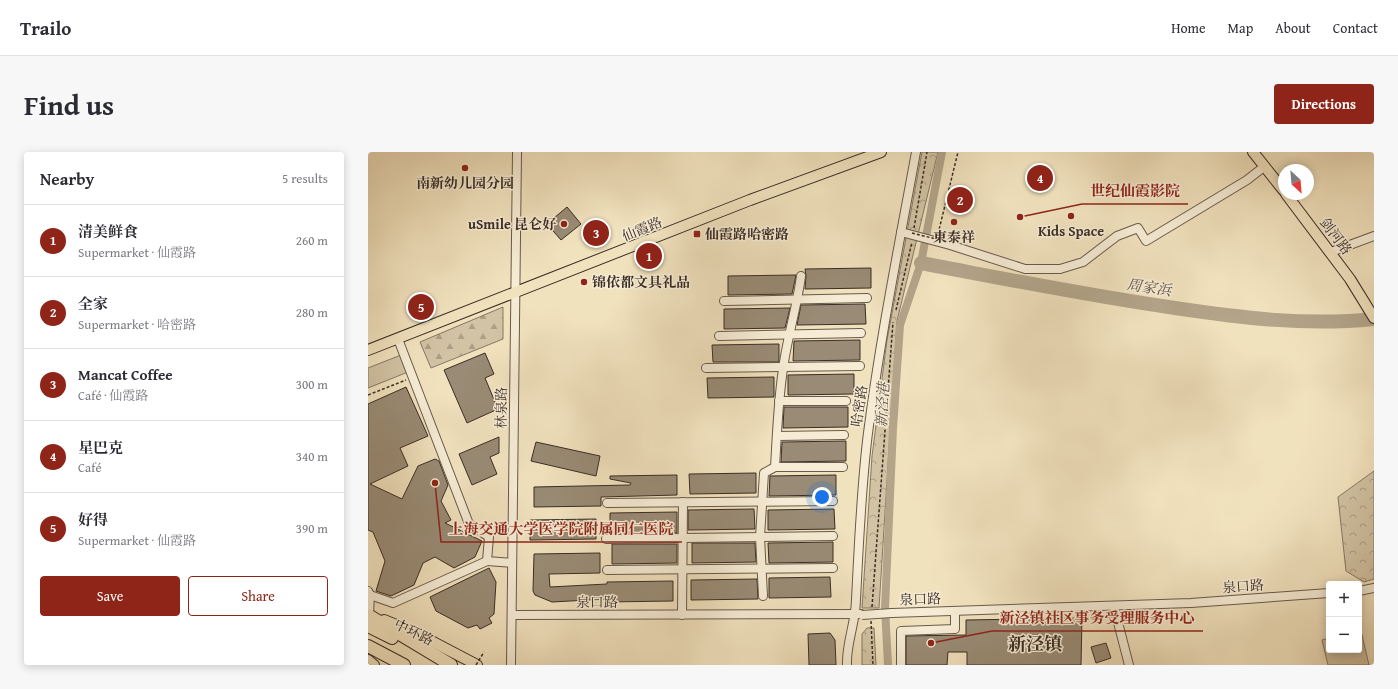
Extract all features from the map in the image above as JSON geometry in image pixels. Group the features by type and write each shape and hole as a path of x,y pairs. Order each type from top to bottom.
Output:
{"highway":[{"name":"中环路","path":"368,617 447,665"},
{"path":"368,617 451,665"},
{"path":"368,646 404,665"}],"main road":[{"name":"仙霞路","path":"368,350 750,200 881,152"},
{"path":"1253,152 1278,183"},
{"name":"剑河路","path":"1291,200 1331,252 1374,318"},
{"path":"368,617 416,633 477,665"},
{"path":"368,660 374,665"}],"street":[{"name":"林泉路","path":"511,665 517,152"},
{"name":"哈密路","path":"847,665 846,653 859,614 859,534 868,434 888,303 916,152"},
{"path":"901,232 936,240 1025,269 1060,269 1083,262 1117,236 1138,228 1146,241 1247,180 1265,166"},
{"path":"1331,252 1374,236"},
{"path":"775,467 779,401 783,367 798,299 801,276"},
{"path":"724,301 867,298"},
{"path":"719,336 861,333"},
{"path":"398,339 469,524 489,537 487,561"},
{"path":"706,368 860,366"},
{"path":"779,401 846,401"},
{"path":"777,436 844,435"},
{"path":"763,596 760,537 764,473 775,467 842,467"},
{"path":"606,503 833,501"},
{"path":"682,615 683,502"},
{"path":"606,539 833,536"},
{"path":"368,617 369,592 393,603 487,561 512,563"},
{"path":"606,570 833,568"},
{"path":"1362,590 1374,588"},
{"name":"泉口路","path":"512,615 871,614 1114,606 1326,593"},
{"path":"1114,606 1129,665"},
{"path":"901,665 901,631 955,629 956,611"}],"path":[{"path":"896,311 913,234 927,152"},
{"path":"913,234 936,240 958,152"},
{"path":"874,665 871,614 894,318"},
{"path":"368,395 413,377"},
{"path":"477,665 484,652"}],"green space":[{"path":"922,152 938,152 897,321 879,608 862,608 872,456 887,340"},
{"path":"503,307 503,339 431,368 420,342"},
{"path":"401,355 408,372 368,388 368,368"},
{"path":"1374,471 1374,579 1364,582 1346,571 1338,497"},
{"path":"867,628 874,628 876,665 862,665 862,634"},
{"path":"1362,635 1369,665 1328,665 1322,640 1326,639 1326,653 1362,653"}],"building":[{"name":"uSmile 昆仑好","path":"567,207 581,224 561,240 547,224"},
{"path":"871,268 871,288 805,289 805,269"},
{"path":"796,275 792,294 728,295 728,276"},
{"path":"865,304 866,324 797,325 801,305"},
{"path":"790,308 785,328 724,329 724,309"},
{"path":"860,340 860,360 793,361 794,341"},
{"path":"779,344 779,362 713,362 712,345"},
{"path":"485,353 494,374 485,378 498,409 467,423 444,370"},
{"path":"854,374 854,394 788,395 788,375"},
{"path":"774,377 774,397 708,398 707,378"},
{"path":"406,387 428,436 400,448 408,466 370,484 402,499 418,466 435,459 439,461 448,485 441,501 451,520 445,523 482,541 475,557 454,568 435,557 423,563 414,585 391,596 376,591 385,561 373,532 368,530 368,404"},
{"path":"784,407 848,407 848,427 783,428"},
{"path":"499,437 499,453 490,457 497,474 472,485 459,454"},
{"path":"846,441 846,461 781,462 782,442"},
{"path":"536,442 600,456 596,476 531,461"},
{"path":"756,473 756,493 690,494 689,474"},
{"path":"677,475 677,495 601,497 601,506 534,507 534,487 630,485 631,483 610,479 610,476"},
{"path":"836,475 836,495 769,496 770,476"},
{"path":"754,509 755,529 688,530 688,510"},
{"path":"834,509 835,529 768,530 768,510"},
{"path":"677,512 677,533 610,533 610,513"},
{"path":"596,519 596,539 530,540 530,520"},
{"path":"833,542 833,562 769,563 768,543"},
{"path":"692,543 755,543 756,562 692,563"},
{"path":"612,544 677,544 677,563 612,564"},
{"path":"600,553 600,573 549,574 550,587 607,584 607,582 673,581 673,601 607,602 607,599 552,602 535,595 533,591 534,554"},
{"path":"489,568 496,582 494,614 489,618 492,623 480,629 477,625 468,628 436,611 430,597"},
{"path":"830,577 831,597 769,598 769,578"},
{"path":"757,579 758,599 691,600 691,580"},
{"path":"1082,618 1081,665 967,665 967,652 948,652 947,665 906,665 906,636 966,635 966,620"},
{"path":"830,633 835,640 836,665 809,665 808,634"},
{"path":"1106,643 1111,658 1096,663 1091,647"}],"waterway":[{"name":"新泾港","path":"888,665 885,608 893,428 900,325 921,263 942,152"},
{"name":"周家浜","path":"921,263 1111,298 1225,315 1274,320 1324,322 1374,319"}],"place":[{"name":"南新幼儿园分园","path":"465,168"},
{"name":"星巴克","path":"1040,178"},
{"name":"全家","path":"960,200"},
{"name":"Kids Space","path":"1071,216"},
{"name":"世纪仙霞影院","path":"1020,217"},
{"name":"東泰祥","path":"954,222"},
{"name":"uSmile 昆仑好","path":"564,224"},
{"name":"Mancat Coffee","path":"596,233"},
{"name":"仙霞路哈密路","path":"697,234"},
{"name":"清美鲜食","path":"649,256"},
{"name":"锦依都文具礼品","path":"584,282"},
{"name":"好得","path":"421,307"},
{"name":"上海交通大学医学院附属同仁医院","path":"435,483"},
{"name":"新泾镇社区事务受理服务中心","path":"931,643"}],"district":[{"name":"新泾镇","path":"1035,643"}]}
